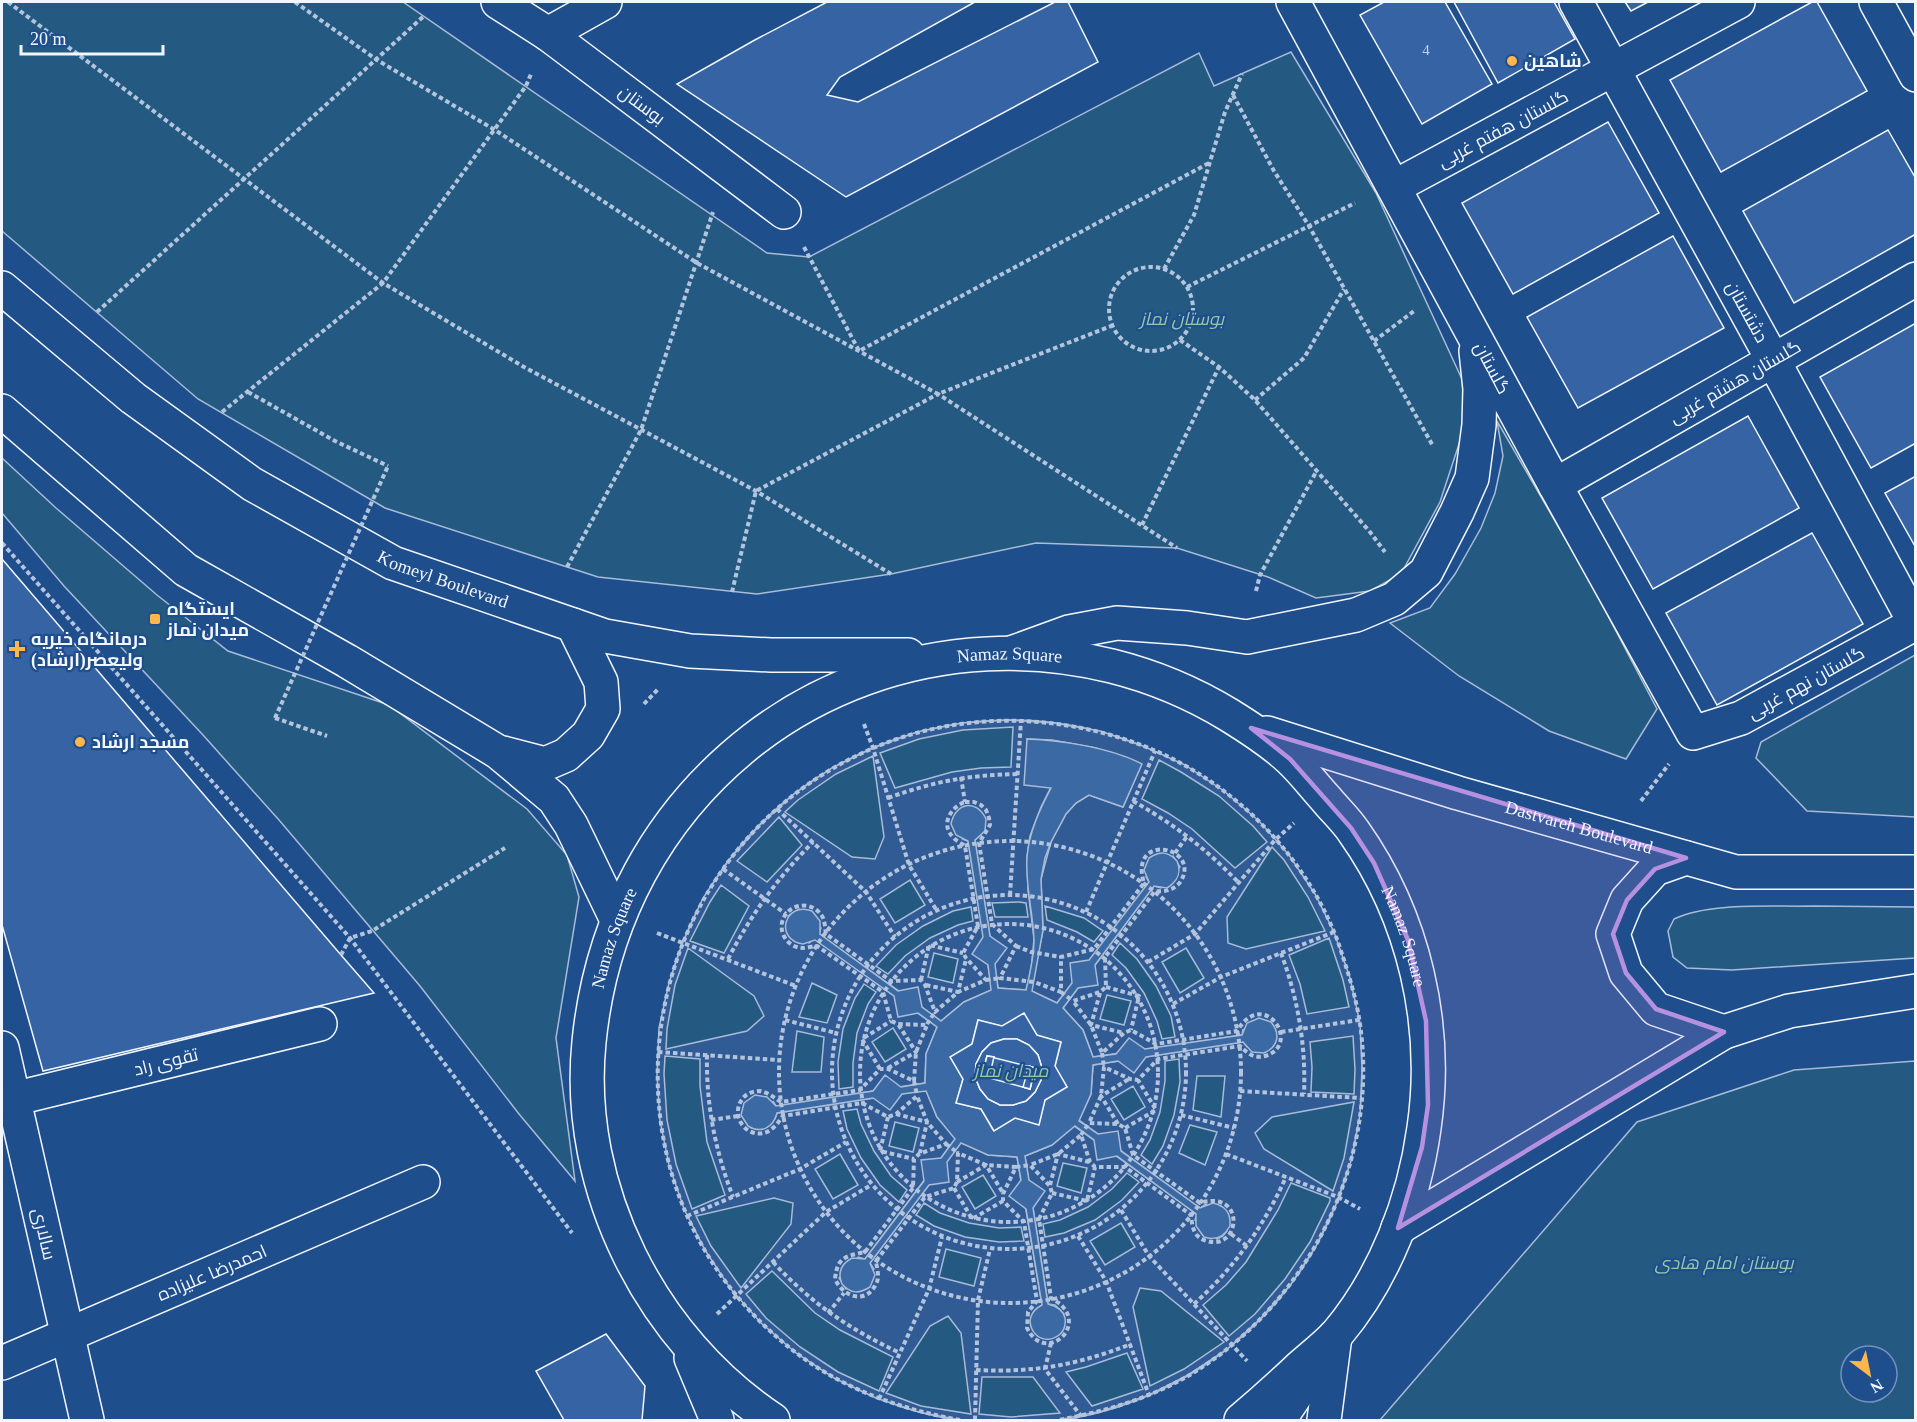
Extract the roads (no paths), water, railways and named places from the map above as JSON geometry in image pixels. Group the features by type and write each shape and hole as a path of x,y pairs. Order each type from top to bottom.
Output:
{"main road":[{"name":"بوستان","path":"498,2 548,34 784,212"},
{"path":"548,34 605,2"},
{"name":"گلستان","path":"1293,2 1555,485 1693,733"},
{"name":"دشتستان","path":"1576,2 1915,623"},
{"name":"گلستان هفتم غربی","path":"1394,187 1737,2"},
{"path":"1876,2 1916,75"},
{"name":"گلستان هشتم غربی","path":"1555,485 1916,279"},
{"name":"Komeyl Boulevard","path":"2,288 133,398 252,484 393,562 605,636 690,651 771,655 964,655"},
{"path":"1014,652 1069,632 1117,623 1187,628 1247,637 1356,615 1394,599 1426,572 1472,478 1479,424 1480,389 1474,334"},
{"path":"3,414 186,570 346,661 498,752 554,799 571,825 617,920"},
{"name":"گلستان نهم غربی","path":"1693,733 1742,718 1915,623"},
{"path":"498,752 544,764 566,755 588,735 603,709 602,682 573,625"},
{"name":"Namaz Square","path":"773,1420 753,1407 717,1376 685,1342 658,1307 635,1268 616,1227 602,1185 593,1140 588,1096 589,1040 593,1006 603,962 617,920 656,844 709,779 740,750 774,724 849,684 905,666 964,655 1014,652 1065,656 1114,666 1162,681 1208,702 1251,728 1290,759 1351,828 1374,863 1393,901 1408,940 1419,981 1426,1021 1429,1063 1428,1105 1422,1147 1412,1188 1381,1266 1360,1302 1335,1336 1277,1405"},
{"name":"Dastvareh Boulevard","path":"1251,728 1447,790 1736,872 1916,872"},
{"path":"1686,858 1655,868 1628,900 1613,934 1626,972 1656,1009 1724,1032"},
{"path":"1398,1228 1724,1032 1789,1011 1916,991"},
{"name":"تقوی راد","path":"12,1099 320,1024"},
{"name":"سالاری","path":"2,1048 87,1420"},
{"name":"احمدرضا علیزاده","path":"2,1363 423,1182"},
{"path":"1324,1420 1335,1336"},
{"path":"685,1342 717,1420"},
{"path":"1241,1420 1277,1405"}],"place":[{"name":"شاهین","path":"1512,61"},
{"name":"ایستگاه میدان نماز","path":"155,619"},
{"name":"درمانگاه خیریه ولیعصر(ارشاد)","path":"17,649"},
{"name":"مسجد ارشاد","path":"80,742"}],"park label":[{"name":"بوستان نماز","path":"1182,319"},
{"name":"میدان نماز","path":"1011,1071"},
{"name":"بوستان امام هادی","path":"1724,1263"}]}
